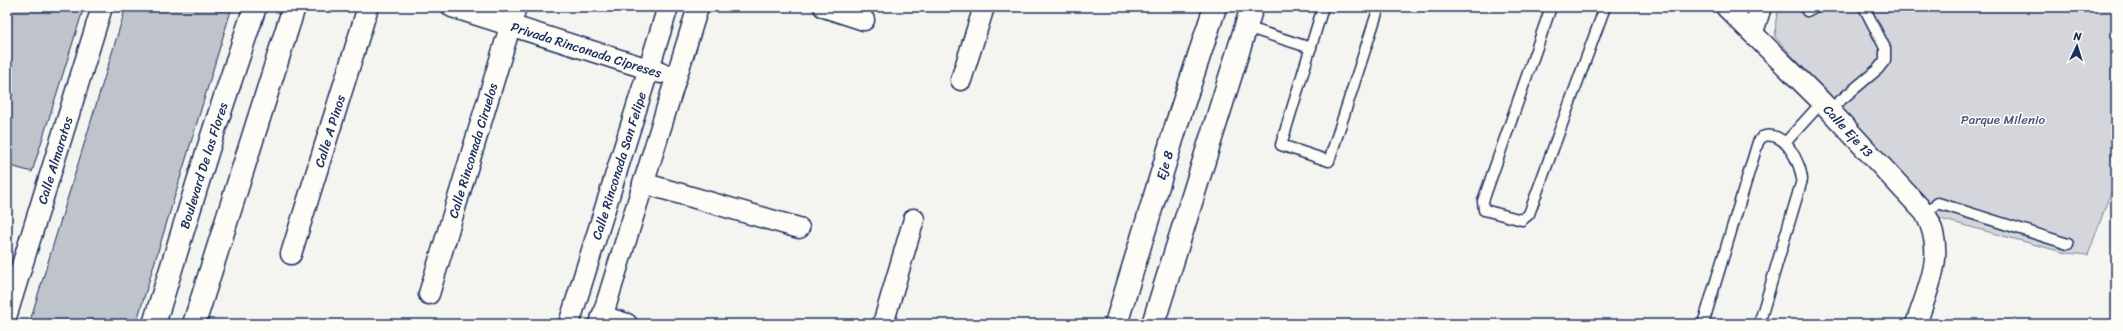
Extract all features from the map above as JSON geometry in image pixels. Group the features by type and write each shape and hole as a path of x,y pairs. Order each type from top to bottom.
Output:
{"street":[{"name":"Calle Almaratos","path":"7,314 102,7"},
{"name":"Boulevard De las Flores","path":"154,324 214,130 255,7"},
{"path":"194,324 294,7"},
{"name":"Calle A Pinos","path":"291,254 368,7"},
{"name":"Privada Rinconada Cipreses","path":"452,7 513,16 648,69 676,77"},
{"name":"Calle Rinconada San Felipe","path":"569,324 668,7"},
{"path":"627,324 601,320 698,7"},
{"path":"824,7 864,20"},
{"path":"961,80 984,7"},
{"name":"Eje 8","path":"1116,324 1178,120 1215,7"},
{"name":"Calle Eje 13","path":"1726,7 1753,32 1825,106 1925,213 1935,235 1935,266 1916,324"},
{"path":"1753,32 1761,7"},
{"name":"Calle Rinconada Ciruelos","path":"429,294 513,16"},
{"path":"1158,323 1249,17"},
{"path":"643,183 799,228"},
{"path":"883,324 914,219"}],"lane":[{"path":"1323,7 1281,146 1329,161 1379,7"},
{"path":"1551,7 1482,201 1484,210 1522,220 1529,214 1605,7"},
{"path":"1785,143 1825,106 1878,69 1885,60 1885,48 1864,7"},
{"path":"1249,17 1311,48"},
{"path":"1703,324 1758,142 1762,137 1768,135 1785,143 1792,151 1799,166 1802,180 1759,324"},
{"path":"1925,213 1938,203 2068,244"}],"green space":[{"name":"Parque Milenio","path":"1780,7 2116,7 2116,178 2088,255 2066,253 1941,219 1775,37 1776,19"}],"building":[{"path":"7,7 84,7 32,172 7,165"},
{"path":"126,7 232,7 136,324 29,324"}]}
